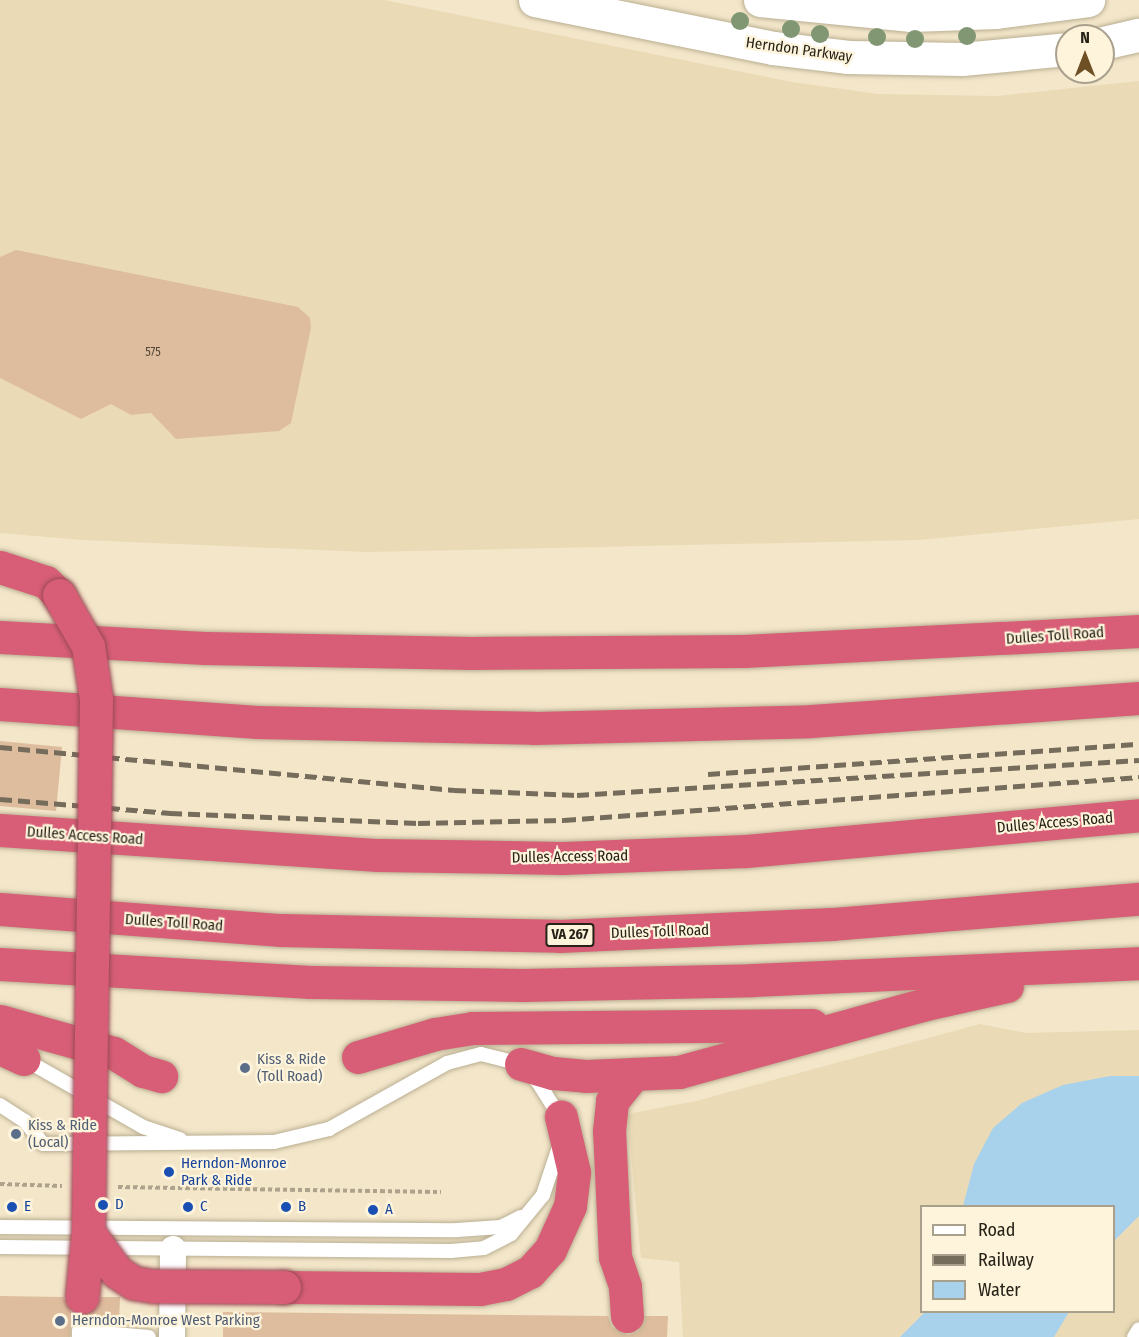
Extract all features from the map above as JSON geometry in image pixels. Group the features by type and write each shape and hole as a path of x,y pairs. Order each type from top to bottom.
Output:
{"highway":[{"path":"0,567 46,582 59,595 88,646 96,699 88,1232 82,1297"},
{"name":"Dulles Toll Road","path":"0,638 205,648 483,653 744,651 1139,631"},
{"path":"0,704 257,722 534,728 800,721 1139,698"},
{"name":"Dulles Access Road","path":"0,830 378,855 563,858 746,850 1139,815"},
{"name":"Dulles Toll Road","path":"0,909 281,930 559,936 820,924 1139,899"},
{"path":"0,964 310,982 534,985 1139,964"},
{"path":"521,1064 571,1075 634,1074 700,1067 989,989 1139,964"},
{"path":"0,1021 114,1053 143,1071 161,1076"},
{"path":"358,1057 435,1034 472,1028 854,1024"},
{"path":"627,1316 625,1286 615,1257 609,1131 612,1101 634,1074"},
{"path":"88,1232 117,1272 134,1283 153,1286 480,1289 506,1284 530,1272 550,1250 570,1206 574,1172 561,1117"}],"main road":[{"name":"Herndon Parkway","path":"535,0 773,48 848,57 962,59 1055,50"},
{"path":"760,0 953,15 1088,0"},
{"path":"1115,40 1139,35"}],"street":[{"path":"172,1337 174,1239"}],"lane":[{"path":"8,1055 143,1127 194,1142"},
{"path":"0,1105 25,1122 43,1144 274,1142 311,1136 447,1063 470,1055 496,1056 521,1064 538,1082 561,1117 556,1164 532,1209 498,1243 467,1251 174,1239 0,1227"},
{"path":"0,1247 174,1239 482,1230 501,1227 532,1209"},
{"path":"1134,1337 1139,1329"},
{"path":"79,1337 80,1331 148,1337"}],"path":[{"path":"0,1184 71,1186"},
{"path":"105,1186 441,1192"}],"shaded area":[{"path":"0,0 384,0 792,82 878,94 997,96 1139,81 1139,519 919,540 366,552 82,540 0,533"},
{"path":"980,1024 1026,1033 1139,1030 1139,1337 683,1337 679,1262 641,1258 627,1114 696,1101"}],"water":[{"path":"1110,1076 1139,1076 1139,1216 1115,1240 1115,1205 963,1205 974,1164 993,1128 1022,1103 1063,1085"},
{"path":"924,1313 1068,1313 1054,1337 900,1337"}],"building":[{"path":"16,250 298,307 310,318 311,328 291,423 279,431 176,439 151,413 131,415 111,404 81,419 0,378 0,257"},
{"path":"0,741 62,747 56,811 0,806"},
{"name":"Herndon-Monroe West Parking","path":"0,1296 63,1297 71,1312 81,1316 97,1308 101,1297 120,1297 119,1325 79,1322 71,1327 70,1337 0,1337"},
{"path":"223,1312 608,1316 612,1327 628,1335 638,1331 645,1316 668,1316 667,1337 223,1337"}],"railway":[{"path":"708,774 1139,744"},
{"path":"0,747 454,790 577,795 1139,760"},
{"path":"0,799 170,813 418,823 564,820 1139,777"}],"place":[{"name":"Kiss & Ride (Toll Road)","path":"245,1068"},
{"name":"Kiss & Ride (Local)","path":"16,1134"},
{"name":"Herndon-Monroe Park & Ride","path":"169,1172"},
{"name":"D","path":"103,1205"},
{"name":"E","path":"12,1207"},
{"name":"C","path":"188,1207"},
{"name":"B","path":"286,1207"},
{"name":"A","path":"373,1210"},
{"name":"Herndon-Monroe West Parking","path":"60,1321"}]}
